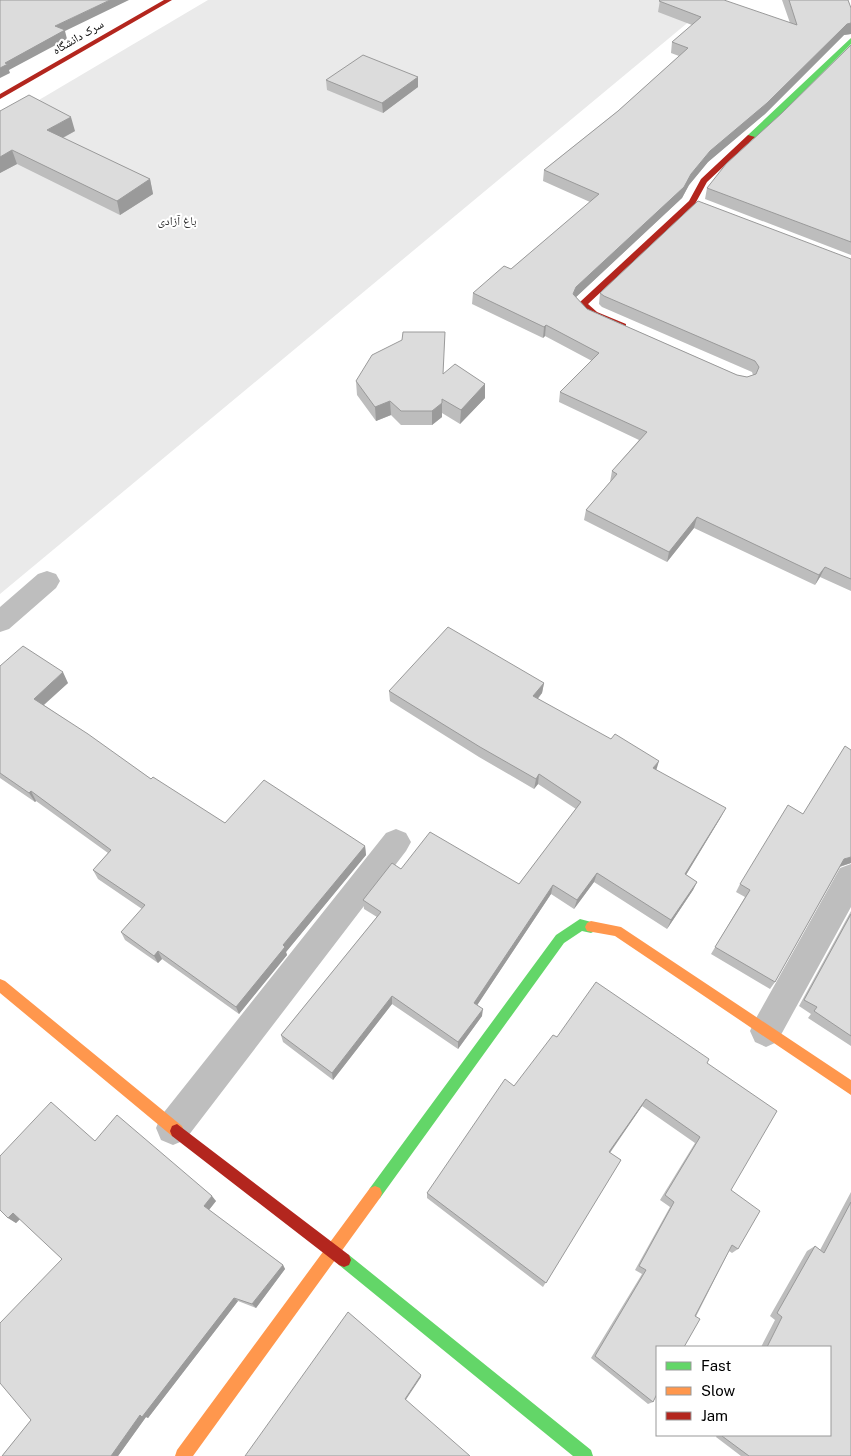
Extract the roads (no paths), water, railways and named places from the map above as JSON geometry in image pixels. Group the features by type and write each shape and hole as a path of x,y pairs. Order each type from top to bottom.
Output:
{"street":[{"name":"سرک دانشگاه","path":"0,97 169,0"},
{"path":"631,329 594,314 583,304 700,205 694,193 851,40"},
{"path":"0,622 47,581"},
{"path":"174,1128 396,842"},
{"path":"766,1031 851,878"},
{"path":"183,1456 560,939 580,925 617,931 851,1088"},
{"path":"0,985 174,1128 332,1250 585,1456"}],"park label":[{"name":"باغ آزادی","path":"177,221"}]}
